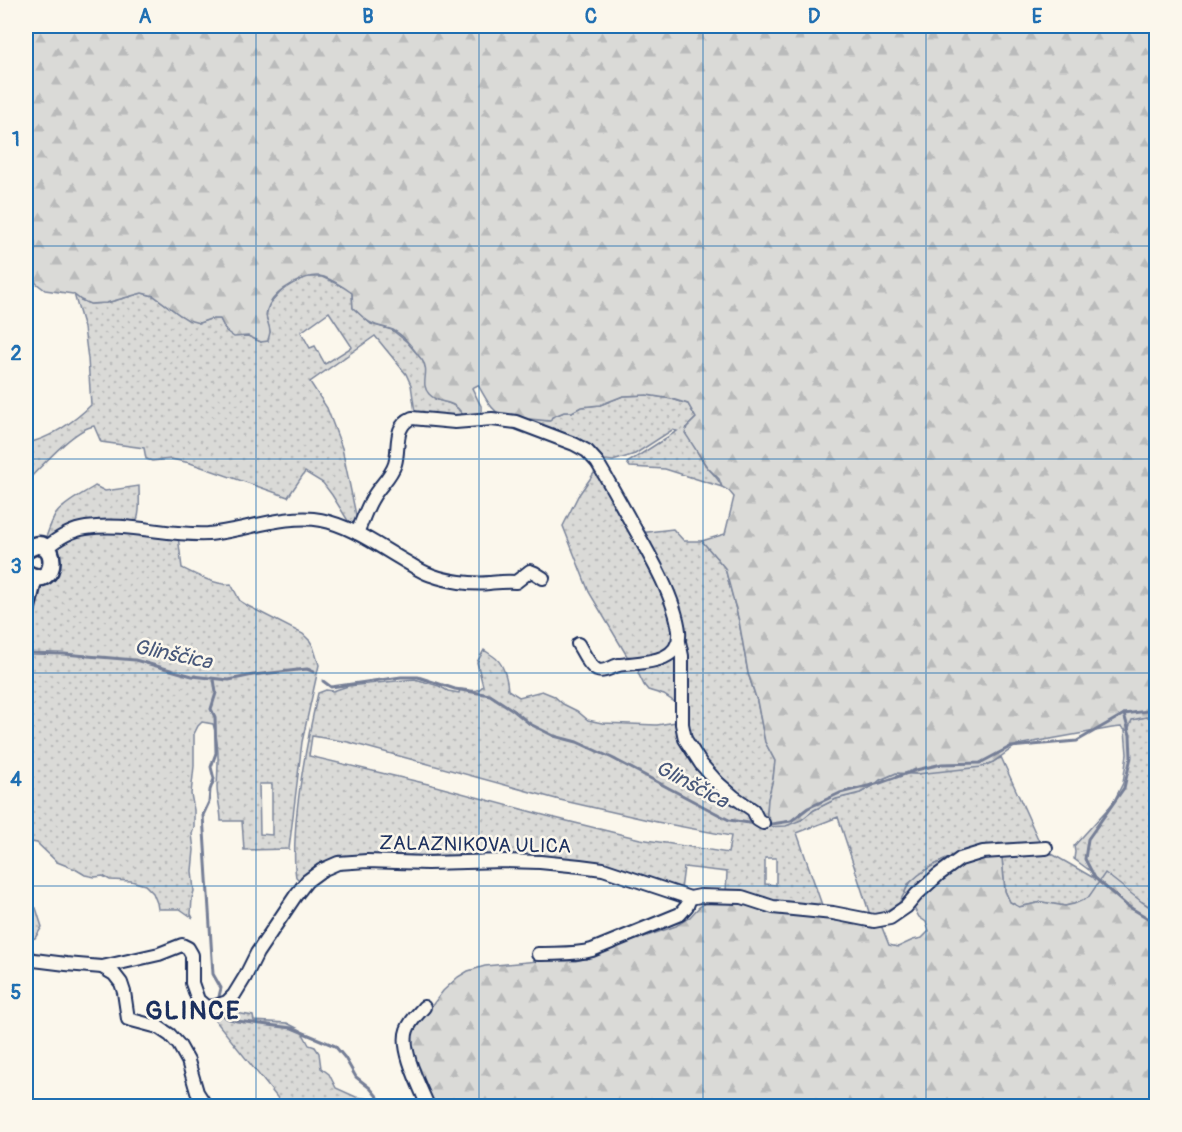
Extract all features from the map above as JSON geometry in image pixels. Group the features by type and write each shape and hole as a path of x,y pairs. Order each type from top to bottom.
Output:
{"street":[{"path":"357,533 370,501 390,475 396,462 399,431 405,421 412,418 455,422 492,419 516,422 587,451 597,462 658,573 676,617 682,656 682,724 686,740 701,764 718,783 753,810 758,820 763,823"},
{"path":"46,548 67,534 82,528 101,526 209,534 288,520 318,519 357,533 429,575 446,580 488,584 500,581 516,582 530,571 543,578"},
{"path":"26,549 33,545 46,548 51,554 52,564 47,573 42,576 30,575 26,610"},
{"path":"578,644 591,664 597,670 602,671 616,666 651,662 668,656 679,642"},
{"name":"ZALAZNIKOVA ULICA","path":"102,967 159,954 182,945 188,948 192,955 192,983 198,1000 205,1006 213,1007 228,1002 245,977 256,953 307,881 322,870 338,863 504,861 570,865 603,869 690,898 700,896 741,897 773,907 832,913 874,921 890,918 906,907 938,875 960,859 983,852 1046,848"},
{"path":"538,954 580,954 592,950 680,914 690,898"},
{"path":"26,958 102,967 114,974 124,992 128,1019 158,1027 179,1045 188,1060 197,1092 206,1107"},
{"path":"424,1007 407,1030 405,1041 406,1051 428,1107"},
{"path":"26,1102 28,1107"}],"green space":[{"path":"26,26 422,26 437,29 452,26 1156,26 1156,715 1132,720 1128,730 1121,727 1112,728 1017,745 982,767 917,774 896,773 860,793 836,799 814,810 801,820 786,826 766,827 768,799 775,761 765,742 725,568 702,541 725,534 734,497 722,487 719,479 707,467 685,433 687,427 696,418 688,404 647,395 623,396 600,405 564,412 552,417 550,421 530,419 527,422 496,412 478,385 472,388 481,406 481,413 475,418 465,419 452,404 434,398 426,390 424,364 405,339 393,330 366,320 353,308 352,293 324,277 309,277 293,283 273,299 267,309 266,317 270,329 268,341 261,342 248,336 234,337 226,331 220,319 210,319 199,323 188,320 154,296 142,293 106,303 90,304 73,294 45,290 36,283 32,271 35,242 26,231"},
{"path":"307,277 322,277 346,288 352,293 353,308 371,324 392,330 407,342 424,362 435,399 456,407 465,419 420,416 415,412 411,385 406,374 375,336 310,382 327,408 342,448 357,520 350,524 323,483 305,472 288,497 190,463 171,459 152,461 146,459 144,448 101,442 94,426 68,441 26,482 26,443 61,429 91,405 84,328 74,294 91,304 106,303 142,293 154,296 180,315 199,323 210,319 220,319 226,330 261,342 270,332 266,316 269,305 286,286","holes":["329,312 352,347 325,364 315,346 310,348 301,332"]},
{"path":"647,395 688,404 696,418 687,427 693,443 700,458 722,487 665,469 630,467 627,463 677,431 672,430 635,454 613,461 605,460 589,446 527,422 530,419 549,421 552,417 564,412 600,405 623,396"},
{"path":"597,469 647,555 674,620 674,644 652,655 627,656 589,592 563,526 578,496"},
{"path":"95,486 105,491 139,486 139,511 135,525 45,540 59,510"},
{"path":"673,529 684,541 702,541 725,568 765,742 775,761 768,799 766,827 801,820 814,810 836,799 860,793 896,773 917,774 993,762 1001,757 1039,841 1027,846 1035,853 1052,854 1092,877 1093,873 1074,859 1074,846 1113,803 1123,783 1127,754 1125,730 1128,730 1131,720 1156,715 1156,911 1142,902 1096,888 1088,898 1074,904 1065,906 1042,902 1019,907 1010,902 1005,891 1002,858 955,856 932,866 908,884 899,903 878,916 870,915 838,817 797,833 823,908 796,907 726,892 727,872 684,867 681,890 627,872 368,858 300,881 296,877 294,849 296,821 305,757 318,693 348,686 415,679 459,693 460,689 478,690 483,686 477,662 484,650 500,663 506,676 508,690 519,697 542,691 554,696 588,720 602,723 657,725 676,722 679,705 664,695 648,690 638,673 640,667 674,657 684,657 683,645 640,533","holes":["312,736 348,742 560,800 731,836 728,853 640,839 309,756","765,858 776,858 776,885 765,884"]},
{"path":"89,530 178,536 182,568 213,581 231,584 240,601 303,634 313,646 319,665 302,742 289,849 244,850 242,821 221,821 217,791 218,747 213,724 202,722 194,734 191,794 194,810 192,871 194,891 191,914 193,918 180,909 158,909 153,893 145,885 131,881 110,880 103,876 85,875 57,862 37,843 26,841 33,803 26,801 26,633 52,548 63,539","holes":["259,784 272,784 272,835 260,834"]},
{"path":"1007,847 1002,858 1005,891 1010,902 1019,907 1042,902 1065,906 1074,904 1088,898 1105,873 1156,911 1156,1106 433,1106 410,1049 413,1031 443,991 468,971 485,966 559,959 575,961 592,957 676,926 711,900 722,898 881,925 889,945 898,947 922,938 929,931 926,922 919,917 905,892 913,880 933,865 955,856"},
{"path":"26,902 36,908 42,927 35,938 27,940 36,956 26,955"},
{"path":"214,1011 253,1016 254,1021 287,1023 301,1030 309,1045 315,1047 319,1053 321,1068 329,1074 336,1088 356,1097 370,1099 376,1106 284,1106 215,1020"}],"waterway":[{"path":"768,26 787,28 798,26"},
{"name":"Glinščica","path":"26,653 135,660 192,676 229,680 307,669 314,672"},
{"name":"Glinščica","path":"323,681 331,687 401,677 418,677 455,689 490,695 530,724 554,736 577,742 612,758 729,820 756,824"},
{"path":"214,679 216,693 211,709 215,717 216,753 211,767 214,779 209,802 203,815 213,974 221,988 218,1001"},
{"name":"Glinščica","path":"765,825 791,821 808,808 840,793 880,783 916,770 942,764 980,763 1010,747 1077,741 1124,714 1156,710"},
{"path":"1124,714 1130,735 1131,757 1124,788 1088,839 1085,859 1095,878 1126,905 1156,923"},
{"path":"221,1013 237,1021 292,1028 335,1046 356,1077 370,1088 385,1106"}],"district":[{"name":"GLINCE","path":"193,1010"}]}
